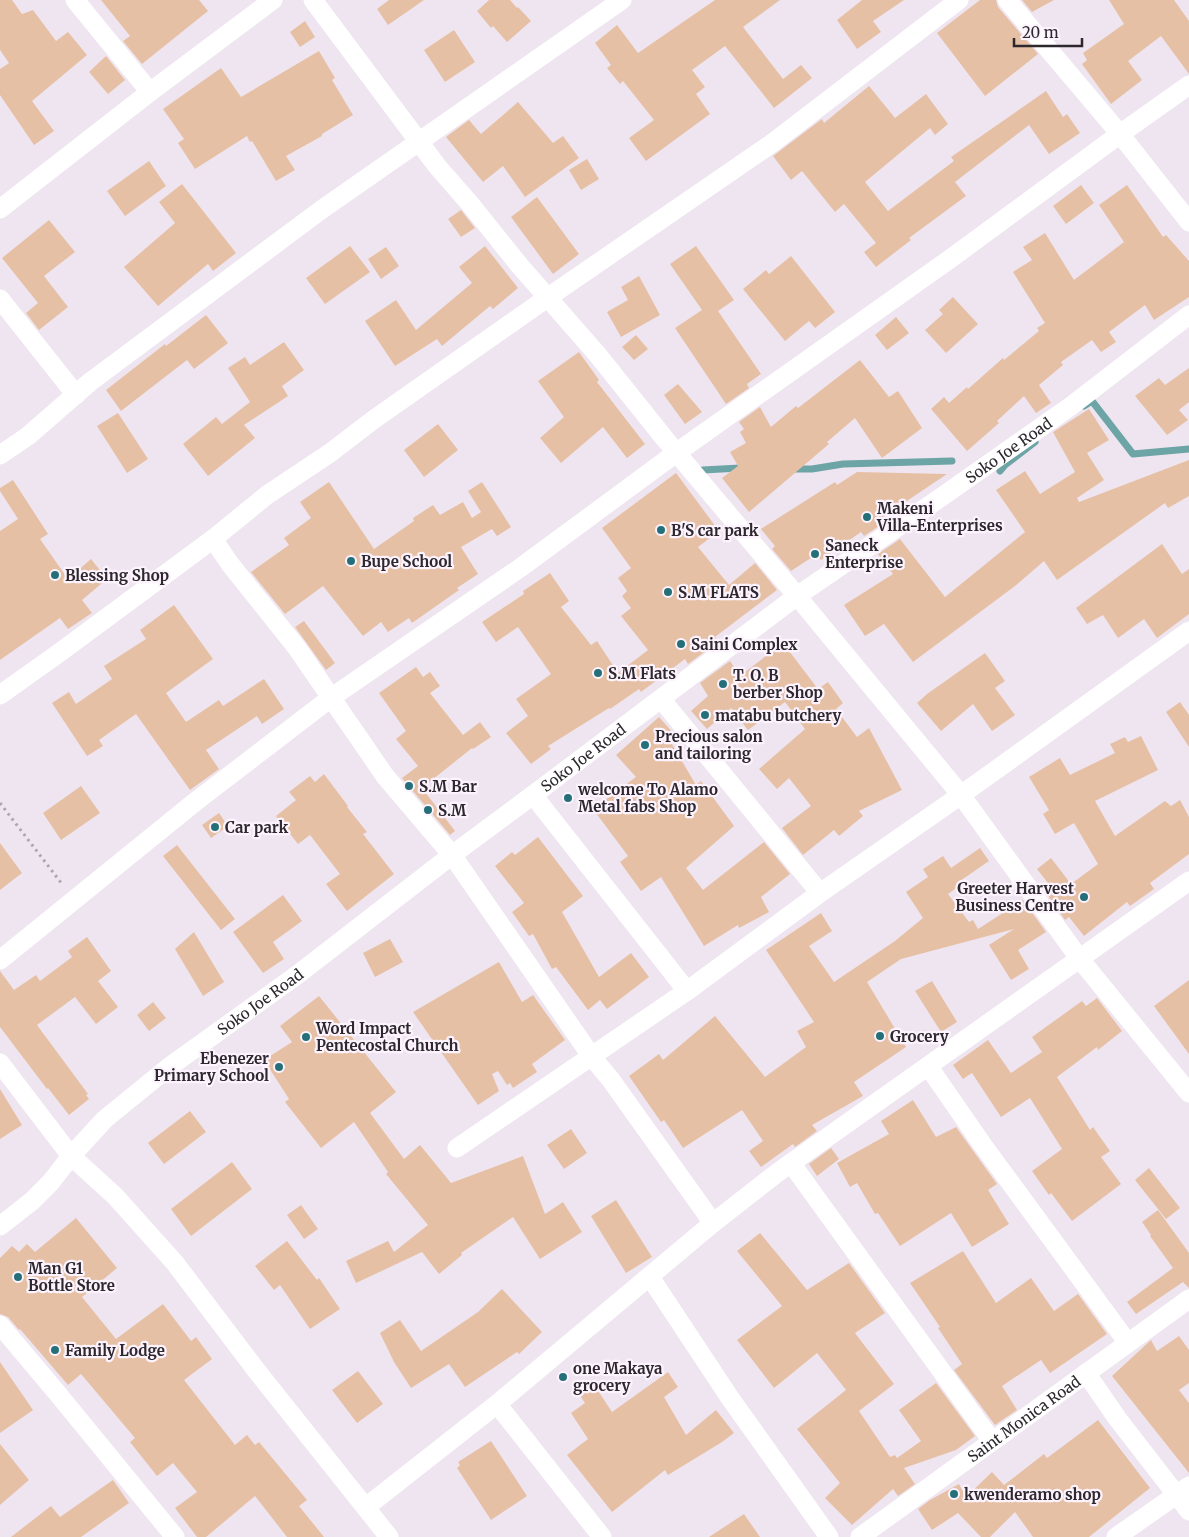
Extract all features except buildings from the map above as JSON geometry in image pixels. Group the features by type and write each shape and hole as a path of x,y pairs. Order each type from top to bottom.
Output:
{"street":[{"path":"75,0 150,92"},
{"path":"0,209 150,92 273,0"},
{"path":"313,0 437,166 547,298 597,354 676,452 961,794 1079,958 1189,1094"},
{"path":"0,455 28,436 90,382 313,216 622,0"},
{"path":"0,695 60,653 213,539 267,496 547,298 771,144 960,0"},
{"path":"1008,0 1120,134 1189,222"},
{"path":"0,960 195,802 332,697 520,568 676,452 950,259 1189,85"},
{"path":"0,299 76,395"},
{"name":"Soko Joe Road","path":"0,1226 32,1201 51,1182 71,1156 105,1119 169,1067 298,975 452,854 797,596 1071,406 1189,315"},
{"path":"213,539 230,564 297,648 385,776 452,854 592,1057 611,1080 713,1224"},
{"path":"457,1148 687,991 820,893 1189,631"},
{"path":"661,699 820,893"},
{"path":"533,795 687,991"},
{"path":"366,1507 497,1404 713,1224 791,1163 1189,881"},
{"path":"0,1063 71,1156 115,1196 175,1262 256,1370 389,1537"},
{"path":"928,1066 982,1144 1128,1343"},
{"path":"791,1163 992,1442"},
{"path":"650,1277 730,1398 829,1537"},
{"name":"Saint Monica Road","path":"860,1537 1189,1299"},
{"path":"0,1325 175,1537"},
{"path":"1086,1373 1117,1418 1183,1491 1189,1511"},
{"path":"497,1404 602,1537"},
{"path":"1116,1537 1183,1491"}],"path":[{"path":"0,803 74,900"}],"waterway":[{"path":"1084,406 1092,401 1133,454 1189,449"},
{"path":"1000,471 1035,442"},
{"path":"792,469 812,469 843,464 952,461"},
{"path":"703,470 744,469"}],"place":[{"name":"Makeni Villa-Enterprises","path":"867,517"},
{"name":"B'S car park","path":"661,530"},
{"name":"Saneck Enterprise","path":"815,554"},
{"name":"Bupe School","path":"351,561"},
{"name":"Blessing Shop","path":"55,575"},
{"name":"S.M FLATS","path":"668,592"},
{"name":"Saini Complex","path":"681,644"},
{"name":"S.M Flats","path":"598,673"},
{"name":"T. O. B berber Shop","path":"723,684"},
{"name":"matabu butchery","path":"705,715"},
{"name":"Precious salon and tailoring","path":"645,745"},
{"name":"S.M Bar","path":"409,786"},
{"name":"welcome To Alamo Metal fabs Shop","path":"568,798"},
{"name":"S.M","path":"428,810"},
{"name":"Car park","path":"215,827"},
{"name":"Greeter Harvest Business Centre","path":"1084,897"},
{"name":"Grocery","path":"880,1036"},
{"name":"Word Impact Pentecostal Church","path":"306,1037"},
{"name":"Ebenezer Primary School","path":"279,1067"},
{"name":"Man G1 Bottle Store","path":"18,1277"},
{"name":"Family Lodge","path":"55,1350"},
{"name":"one Makaya grocery","path":"563,1377"},
{"name":"kwenderamo shop","path":"954,1494"}]}
